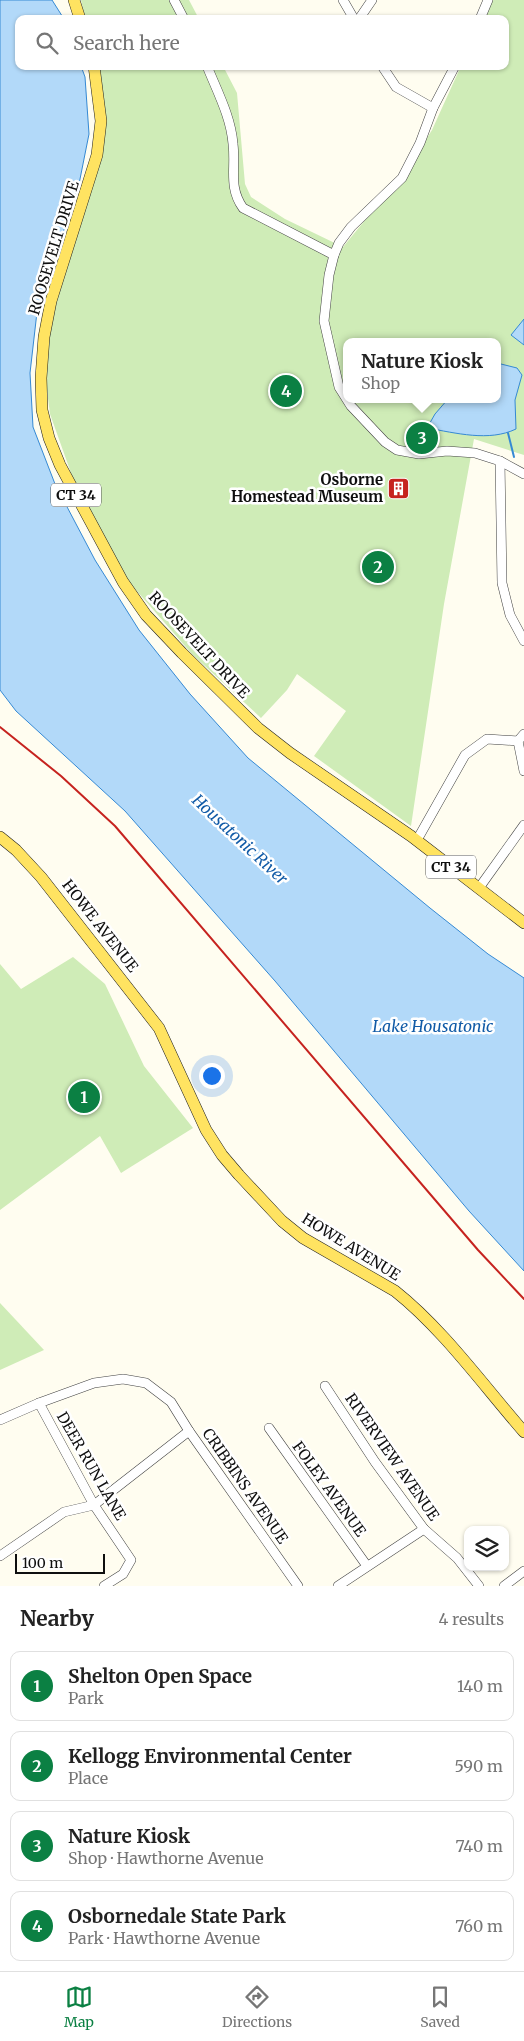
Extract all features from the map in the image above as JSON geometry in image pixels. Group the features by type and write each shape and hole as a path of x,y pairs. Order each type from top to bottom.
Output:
{"main road":[{"path":"74,0 79,15"},
{"name":"ROOSEVELT DRIVE","path":"95,70 101,121 97,155 51,301 44,337 41,378 42,410 49,438 60,465 123,582 146,615 182,653 264,733 417,840 524,923"},
{"name":"HOWE AVENUE","path":"0,837 16,850 41,877 159,1028 206,1130 222,1155 239,1175 282,1221 303,1238 395,1291 407,1301 436,1331 524,1432"}],"street":[{"path":"174,0 182,15"},
{"path":"343,0 352,15"},
{"path":"362,15 372,0"},
{"path":"482,15 488,0"},
{"path":"209,70 225,111 234,144 232,186 236,198 243,208 334,255"},
{"path":"385,70 396,87 433,108"},
{"path":"343,393 339,386 324,321 326,293 334,255 352,226 402,178 420,143 433,108 453,70"},
{"path":"349,403 376,434 397,450 419,454 461,451 500,461 524,474"},
{"path":"500,461 502,583 510,615 524,642"},
{"path":"417,840 465,754 487,739 521,738 524,771"},
{"path":"479,888 524,825"},
{"name":"CRIBBINS AVENUE","path":"39,1403 94,1383 123,1379 146,1383 171,1402 189,1431 298,1586"},
{"name":"RIVERVIEW AVENUE","path":"326,1386 375,1462 424,1529 457,1558 479,1586"},
{"path":"0,1420 39,1403"},
{"name":"DEER RUN LANE","path":"39,1403 94,1505 132,1560 123,1574 104,1586"},
{"name":"FOLEY AVENUE","path":"268,1428 367,1566"},
{"path":"0,1556 64,1512 94,1505 189,1431"},
{"path":"338,1586 424,1529"},
{"path":"504,1586 524,1571"}],"green space":[{"path":"81,0 189,0 197,15 84,15"},
{"path":"491,0 524,0 524,455 474,439 444,604 411,826 314,756 346,711 297,674 287,690 261,718 192,654 128,581 76,487 50,414 44,367 47,331 103,128 104,104 98,70 225,70 237,93 245,184 251,197 285,219 343,247 407,169 432,130 459,70 509,70 509,15 485,15"},
{"path":"73,957 105,984 144,1066 193,1128 121,1173 100,1136 0,1210 0,964 21,989"},
{"path":"0,1303 44,1350 0,1370"}],"water":[{"name":"Lake Housatonic","path":"0,0 52,0 61,15 15,15 15,70 82,70 85,77 89,134 79,184 37,312 30,373 33,427 55,484 95,560 139,630 190,694 248,758 430,908 488,954 524,978 524,1271 469,1211 275,981 125,811 16,711 0,690"},
{"path":"524,319 524,345 511,335"},
{"path":"501,364 517,368 522,375 515,400 516,429 506,433 484,436 427,428 445,403 501,403"}],"waterway":[{"path":"508,433 514,457"}],"railway":[{"path":"0,727 61,776 115,826 478,1250 524,1299"}],"place":[{"name":"Osbornedale State Park","path":"286,391"},
{"name":"Nature Kiosk","path":"422,438"},
{"name":"Osborne Homestead Museum","path":"399,489"},
{"name":"Kellogg Environmental Center","path":"378,567"},
{"name":"Shelton Open Space","path":"84,1097"}],"water label":[{"name":"Housatonic River","path":"240,839"}]}
